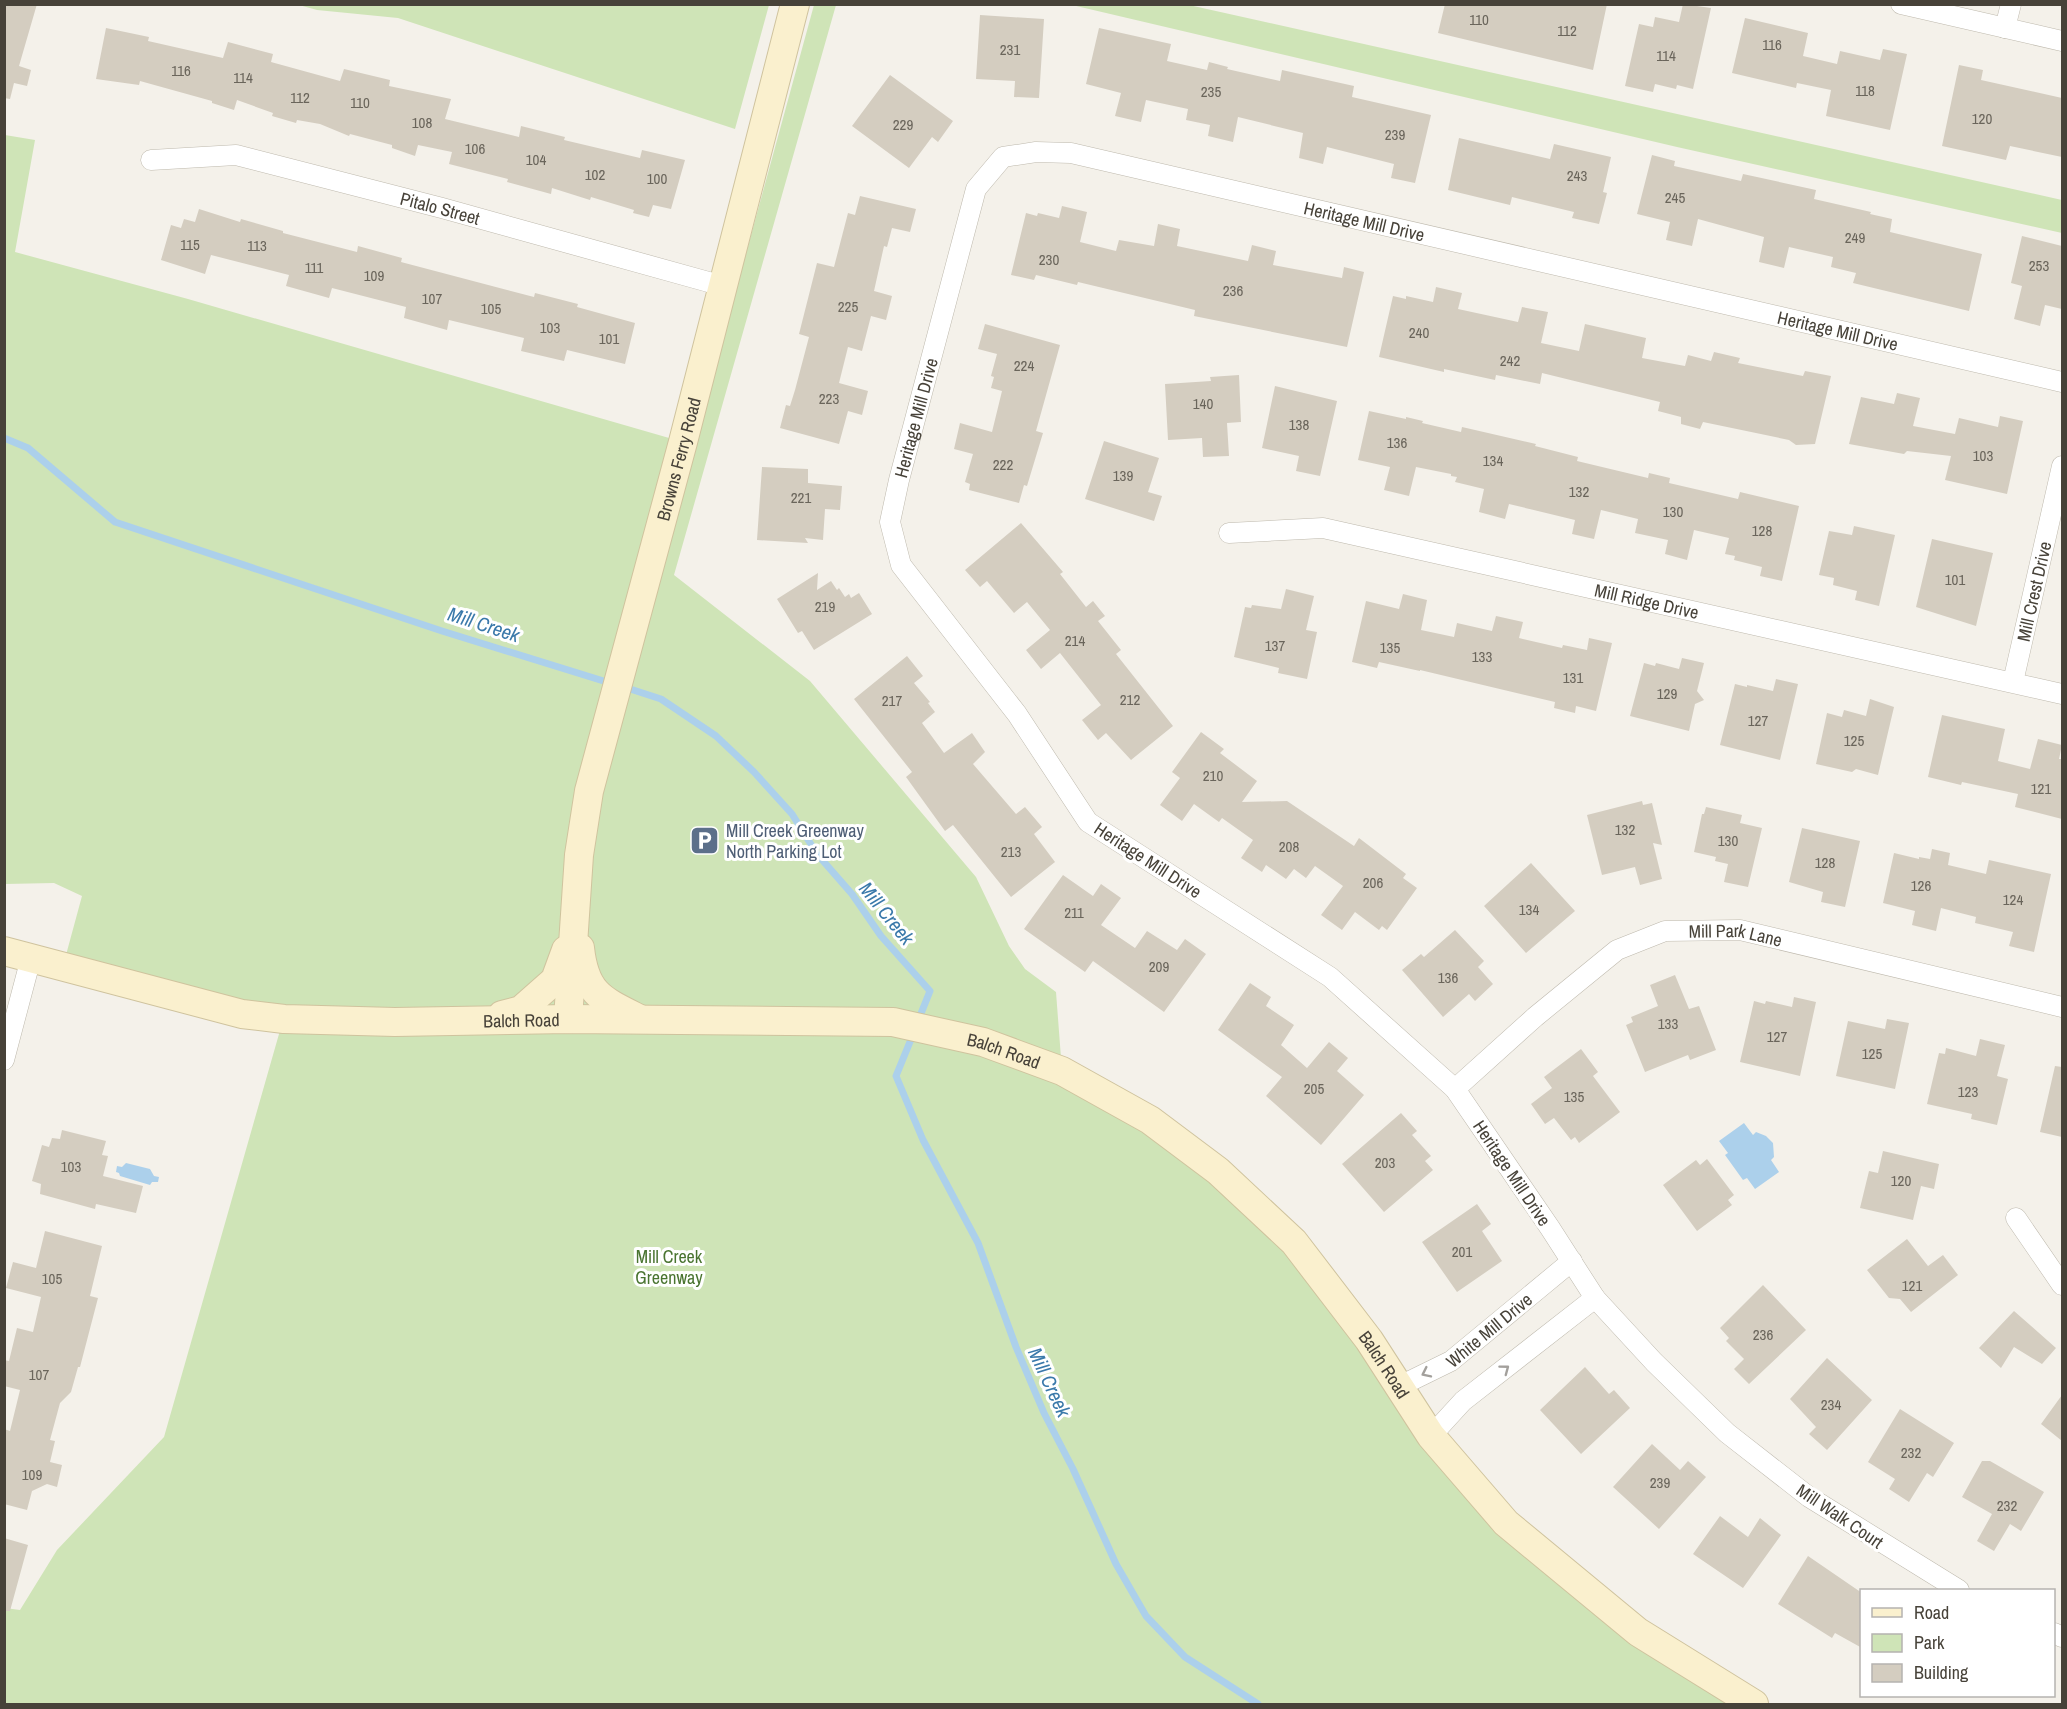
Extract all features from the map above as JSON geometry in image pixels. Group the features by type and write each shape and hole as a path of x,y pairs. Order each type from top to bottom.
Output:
{"street":[{"name":"Browns Ferry Road","path":"568,1019 579,855 589,791 795,4"},
{"path":"1901,4 2062,41"},
{"path":"2005,28 2011,4"},
{"name":"Heritage Mill Drive","path":"1727,1433 1654,1362 1595,1298 1455,1089 1330,977 1088,822 1017,714 902,565 890,522 976,189 1003,157 1036,152 1071,153 2062,382"},
{"name":"Pitalo Street","path":"151,160 236,155 442,208 723,286"},
{"name":"Mill Crest Drive","path":"2013,682 2062,466"},
{"name":"Mill Ridge Drive","path":"1229,533 1323,528 2062,694"},
{"name":"Browns Ferry Road","path":"477,1020 521,1010 555,980 576,916"},
{"name":"Browns Ferry Road","path":"576,916 582,967 592,990 609,1004 642,1020"},
{"name":"Mill Park Lane","path":"1455,1089 1535,1017 1617,950 1665,931 1740,930 2062,1007"},
{"path":"4,1060 18,954"},
{"name":"Balch Road","path":"18,954 242,1014 284,1020 395,1022 568,1019 893,1022 983,1042 1072,1077 1150,1120 1218,1171 1294,1242 1370,1340 1431,1436 1506,1523 1638,1632 1754,1704"},
{"path":"2016,1218 2062,1285"},
{"name":"White Mill Drive","path":"1398,1387 1451,1361 1572,1261"},
{"path":"1431,1436 1463,1401 1595,1298"},
{"name":"Mill Walk Court","path":"1727,1433 1809,1497 1957,1589"}],"green space":[{"path":"299,5 769,5 735,129 398,18 317,10"},
{"name":"Mill Creek Greenway","path":"814,5 836,5 674,575 810,681 976,877 1009,946 1025,969 1056,992 1062,1071 1218,1171 1506,1523 1754,1704 5,1704 5,1608 20,1610 57,1550 164,1437 283,1020 63,966 82,896 54,883 5,884 5,135 35,140 15,252 188,299 683,442 660,568"},
{"path":"1072,5 1189,5 2062,200 2062,233 1677,147"}],"water":[{"path":"1744,1123 1753,1135 1756,1132 1766,1136 1773,1143 1774,1157 1771,1160 1779,1172 1755,1189 1747,1178 1743,1180 1725,1155 1728,1153 1719,1141"},
{"path":"126,1163 150,1169 154,1176 159,1177 158,1182 152,1182 150,1185 120,1176 116,1172 117,1166 122,1167"}],"building":[{"path":"4,4 37,4 19,66 31,70 27,86 14,83 10,99 4,98"},
{"path":"1445,4 1607,4 1593,70 1438,33"},
{"path":"1683,4 1711,8 1693,89 1677,85 1676,89 1655,84 1653,92 1625,86 1639,24 1653,27 1655,17 1679,22"},
{"path":"980,15 1044,19 1039,98 1014,97 1015,81 976,79"},
{"path":"1745,18 1808,33 1803,56 1837,64 1840,51 1880,60 1883,49 1907,54 1890,130 1826,116 1831,90 1797,83 1796,88 1732,73"},
{"path":"106,28 149,37 148,41 223,58 228,42 273,54 271,62 340,81 344,69 390,80 389,86 451,99 445,119 519,137 521,126 565,137 564,140 640,158 642,150 685,160 671,209 653,205 649,217 591,197 590,200 552,188 551,194 507,182 508,179 449,164 452,152 418,145 415,156 392,148 392,145 350,134 349,136 320,124 297,120 296,123 272,116 273,113 237,100 234,110 212,103 212,101 140,81 139,85 96,79"},
{"path":"1099,28 1171,44 1167,61 1207,70 1209,62 1228,67 1227,69 1280,81 1282,70 1354,86 1352,97 1431,115 1415,183 1391,178 1394,164 1327,147 1323,164 1299,158 1303,133 1238,117 1233,142 1208,136 1210,125 1186,120 1188,109 1146,100 1141,122 1115,116 1121,93 1086,84"},
{"path":"1959,65 1983,70 1981,80 2062,98 2062,157 2010,146 2006,160 1942,146"},
{"path":"890,75 953,121 938,142 932,137 909,168 852,126"},
{"path":"1459,138 1550,159 1554,144 1611,157 1603,192 1607,193 1599,224 1572,218 1574,212 1512,197 1510,205 1448,190"},
{"path":"1652,155 1675,161 1674,166 1741,181 1743,174 1816,190 1814,199 1892,219 1890,232 1982,254 1969,311 1853,283 1856,273 1831,267 1833,257 1789,247 1784,268 1759,262 1764,237 1698,219 1692,246 1666,240 1670,222 1637,214"},
{"path":"860,196 916,209 910,232 892,228 887,247 884,246 874,291 892,296 886,320 871,316 862,351 848,347 839,383 868,391 862,415 848,411 839,444 780,428 786,405 790,406 809,337 799,334 817,263 834,267 848,213 855,215"},
{"path":"1062,206 1087,212 1080,242 1116,251 1119,240 1154,246 1158,224 1180,229 1177,246 1248,261 1252,245 1276,251 1273,265 1342,278 1344,267 1364,272 1347,347 1194,316 1195,310 1078,282 1077,285 1036,275 1034,280 1011,275 1026,213 1059,218"},
{"path":"199,209 357,252 358,246 402,258 401,262 534,297 535,293 578,304 577,307 635,323 625,364 567,350 564,361 521,351 524,338 449,320 447,330 404,318 406,307 332,288 329,298 286,286 289,275 211,255 205,274 161,260 171,225 181,228 184,219 195,222"},
{"path":"2022,236 2062,246 2062,309 2045,305 2040,326 2014,319 2022,286 2011,283"},
{"path":"1436,287 1462,293 1458,309 1518,322 1522,307 1548,312 1541,343 1579,351 1585,324 1646,338 1642,358 1685,366 1688,355 1711,361 1714,352 1740,358 1738,363 1803,376 1805,371 1831,376 1815,444 1796,445 1789,440 1703,422 1700,429 1681,424 1681,417 1658,411 1660,402 1542,373 1540,384 1496,375 1495,380 1444,369 1444,372 1379,357 1393,296 1406,299 1406,296 1433,302"},
{"path":"985,324 1060,345 1036,431 1043,433 1027,486 1024,485 1019,503 969,490 970,484 965,482 973,454 954,449 960,423 992,432 1002,391 991,388 994,377 991,376 997,354 978,349"},
{"path":"1239,375 1241,422 1227,423 1229,456 1203,457 1202,438 1168,440 1165,384 1211,381 1210,377"},
{"path":"1275,386 1337,401 1320,476 1296,471 1299,456 1262,448"},
{"path":"1897,393 1920,398 1913,426 1955,434 1959,418 1998,427 2000,416 2023,421 2007,494 1945,480 1951,456 1907,451 1904,454 1849,444 1861,397 1894,404"},
{"path":"1369,411 1406,419 1406,417 1461,432 1462,427 1536,444 1535,446 1578,457 1577,461 1648,478 1649,473 1670,478 1669,483 1738,499 1740,492 1799,506 1782,581 1760,576 1762,567 1734,560 1735,556 1725,554 1729,538 1694,530 1687,560 1665,554 1668,540 1635,533 1638,519 1601,510 1594,539 1572,534 1575,520 1509,504 1505,519 1479,512 1484,489 1455,482 1457,477 1451,474 1416,467 1409,496 1384,490 1390,467 1358,460"},
{"path":"1104,441 1159,458 1148,492 1162,496 1154,521 1085,499"},
{"path":"762,467 808,469 808,483 842,486 840,510 825,509 823,540 805,538 808,543 757,540"},
{"path":"1021,523 1063,572 1060,574 1086,607 1093,601 1105,616 1098,621 1121,650 1116,654 1173,726 1131,760 1106,733 1098,740 1082,720 1101,705 1060,653 1041,669 1026,650 1050,630 1027,602 1014,613 987,581 980,587 965,570"},
{"path":"1854,526 1895,535 1879,606 1855,600 1857,591 1833,585 1834,578 1819,575 1829,531 1852,535"},
{"path":"1932,539 1993,553 1976,626 1916,607"},
{"path":"818,573 817,590 831,581 845,597 849,594 851,598 859,593 872,614 814,650 802,631 798,633 777,599"},
{"path":"1286,589 1314,596 1306,630 1317,632 1307,679 1278,673 1279,668 1234,657 1245,607 1251,608 1252,605 1281,609"},
{"path":"1403,594 1427,600 1421,630 1454,637 1457,623 1492,631 1496,616 1523,622 1519,638 1562,648 1563,645 1587,650 1589,638 1612,643 1596,711 1576,706 1575,713 1554,708 1555,702 1420,670 1379,662 1377,668 1352,662 1366,601 1399,609"},
{"path":"907,656 923,676 914,683 930,702 928,703 935,712 922,723 944,753 972,733 985,752 973,764 1016,814 1025,807 1042,827 1034,834 1055,862 1011,897 953,825 945,831 906,777 912,772 854,699"},
{"path":"1682,658 1704,663 1697,691 1704,700 1695,704 1689,731 1630,716 1644,663 1655,666 1656,663 1679,669"},
{"path":"1776,679 1798,684 1780,760 1720,745 1735,684 1773,691"},
{"path":"1870,699 1894,707 1878,775 1856,769 1852,772 1816,764 1827,713 1842,717 1844,710 1866,716"},
{"path":"1942,715 2005,729 1998,761 2030,769 2038,739 2062,745 2059,759 2062,759 2062,819 2015,807 2018,794 1928,777"},
{"path":"1201,732 1224,749 1220,753 1257,781 1242,802 1287,801 1354,846 1359,838 1406,874 1403,878 1417,888 1387,930 1382,926 1379,930 1355,912 1342,930 1321,915 1343,886 1315,866 1306,878 1294,869 1286,879 1266,865 1262,872 1241,858 1253,840 1222,818 1219,822 1194,804 1182,821 1160,805 1180,778 1172,772"},
{"path":"1642,801 1643,805 1652,803 1662,845 1653,843 1662,879 1640,885 1635,867 1602,875 1587,815"},
{"path":"1706,807 1742,815 1740,823 1762,828 1748,887 1724,882 1728,864 1715,861 1716,857 1694,852 1702,814"},
{"path":"1802,828 1860,841 1845,907 1821,902 1823,892 1789,882"},
{"path":"1932,849 1950,853 1948,865 1986,874 1989,860 2051,874 2034,952 2009,946 2013,932 1975,923 1976,917 1941,908 1936,931 1912,925 1915,911 1883,903 1894,853 1919,859 1919,857 1930,859"},
{"path":"1531,863 1575,911 1526,953 1484,906"},
{"path":"1063,875 1093,896 1101,884 1121,898 1101,925 1135,948 1147,931 1177,950 1185,939 1206,954 1164,1012 1093,961 1085,972 1024,929"},
{"path":"1455,930 1484,961 1478,967 1493,984 1475,1001 1469,994 1443,1017 1402,970 1421,954 1424,957"},
{"path":"1675,975 1689,1009 1699,1006 1716,1050 1690,1060 1688,1055 1645,1072 1626,1025 1633,1022 1631,1017 1658,1006 1650,985"},
{"path":"1250,983 1271,997 1266,1006 1294,1025 1281,1045 1307,1068 1329,1042 1348,1058 1337,1071 1364,1095 1321,1145 1266,1096 1282,1077 1218,1030"},
{"path":"1794,997 1816,1002 1800,1076 1740,1062 1754,1001 1765,1004 1766,1001 1792,1007"},
{"path":"1887,1019 1909,1023 1895,1089 1836,1076 1848,1021 1885,1029"},
{"path":"1980,1039 2005,1045 1997,1076 2008,1079 1997,1125 1971,1119 1972,1114 1927,1104 1939,1053 1945,1054 1946,1048 1976,1056"},
{"path":"1581,1049 1598,1072 1593,1076 1620,1112 1579,1143 1575,1137 1571,1140 1554,1118 1545,1124 1531,1104 1552,1088 1544,1077"},
{"path":"2055,1066 2062,1067 2062,1137 2040,1132"},
{"path":"1401,1113 1417,1131 1412,1135 1431,1156 1425,1161 1433,1170 1384,1212 1342,1164"},
{"path":"62,1130 106,1141 102,1155 108,1156 103,1176 143,1186 136,1213 96,1204 95,1209 40,1194 41,1184 32,1181 42,1145 49,1147 52,1138 60,1139"},
{"path":"1883,1151 1939,1164 1934,1189 1921,1186 1913,1220 1860,1208 1869,1171 1878,1173"},
{"path":"1707,1159 1734,1195 1728,1200 1732,1205 1697,1231 1663,1185 1696,1160 1700,1165"},
{"path":"1477,1204 1491,1224 1482,1231 1502,1261 1457,1292 1422,1242"},
{"path":"45,1231 102,1246 90,1296 98,1298 80,1367 78,1367 71,1392 60,1403 50,1440 55,1441 50,1462 62,1465 57,1487 47,1484 32,1491 27,1510 4,1504 4,1429 10,1431 20,1390 4,1386 4,1360 9,1361 17,1328 33,1332 41,1297 6,1288 13,1262 36,1268"},
{"path":"1907,1239 1928,1266 1943,1255 1958,1275 1911,1312 1900,1299 1889,1298 1867,1270"},
{"path":"1763,1285 1806,1330 1749,1384 1734,1369 1744,1359 1726,1341 1729,1338 1720,1328"},
{"path":"2014,1311 2056,1348 2042,1364 2014,1347 2001,1368 1979,1348"},
{"path":"1827,1358 1872,1400 1827,1450 1809,1434 1816,1427 1790,1399"},
{"path":"1585,1367 1609,1394 1614,1390 1630,1408 1581,1454 1540,1410"},
{"path":"2062,1395 2062,1441 2041,1424"},
{"path":"1900,1409 1954,1443 1933,1477 1927,1473 1909,1502 1889,1489 1895,1479 1868,1462"},
{"path":"1652,1444 1680,1470 1688,1461 1706,1477 1659,1529 1613,1487"},
{"path":"1982,1461 1990,1461 2044,1492 2021,1531 2010,1524 1994,1551 1977,1541 1992,1514 1962,1497"},
{"path":"1720,1516 1748,1537 1760,1518 1781,1535 1743,1588 1693,1554"},
{"path":"4,1538 28,1545 10,1611 4,1611"},
{"path":"1808,1556 1860,1592 1860,1647 1835,1633 1832,1638 1778,1604"}],"waterway":[{"name":"Mill Creek","path":"4,438 28,448 115,522 442,631 610,683"},
{"name":"Mill Creek","path":"624,687 661,699 716,736 754,772 792,814 817,854 852,894 881,936 930,991 918,1021"},
{"name":"Mill Creek","path":"914,1032 896,1076 923,1140 978,1243 1016,1347 1044,1413 1073,1469 1116,1564 1146,1616 1185,1657 1258,1704"}],"place":[{"name":"Mill Creek Greenway North Parking Lot","path":"705,840"}]}
